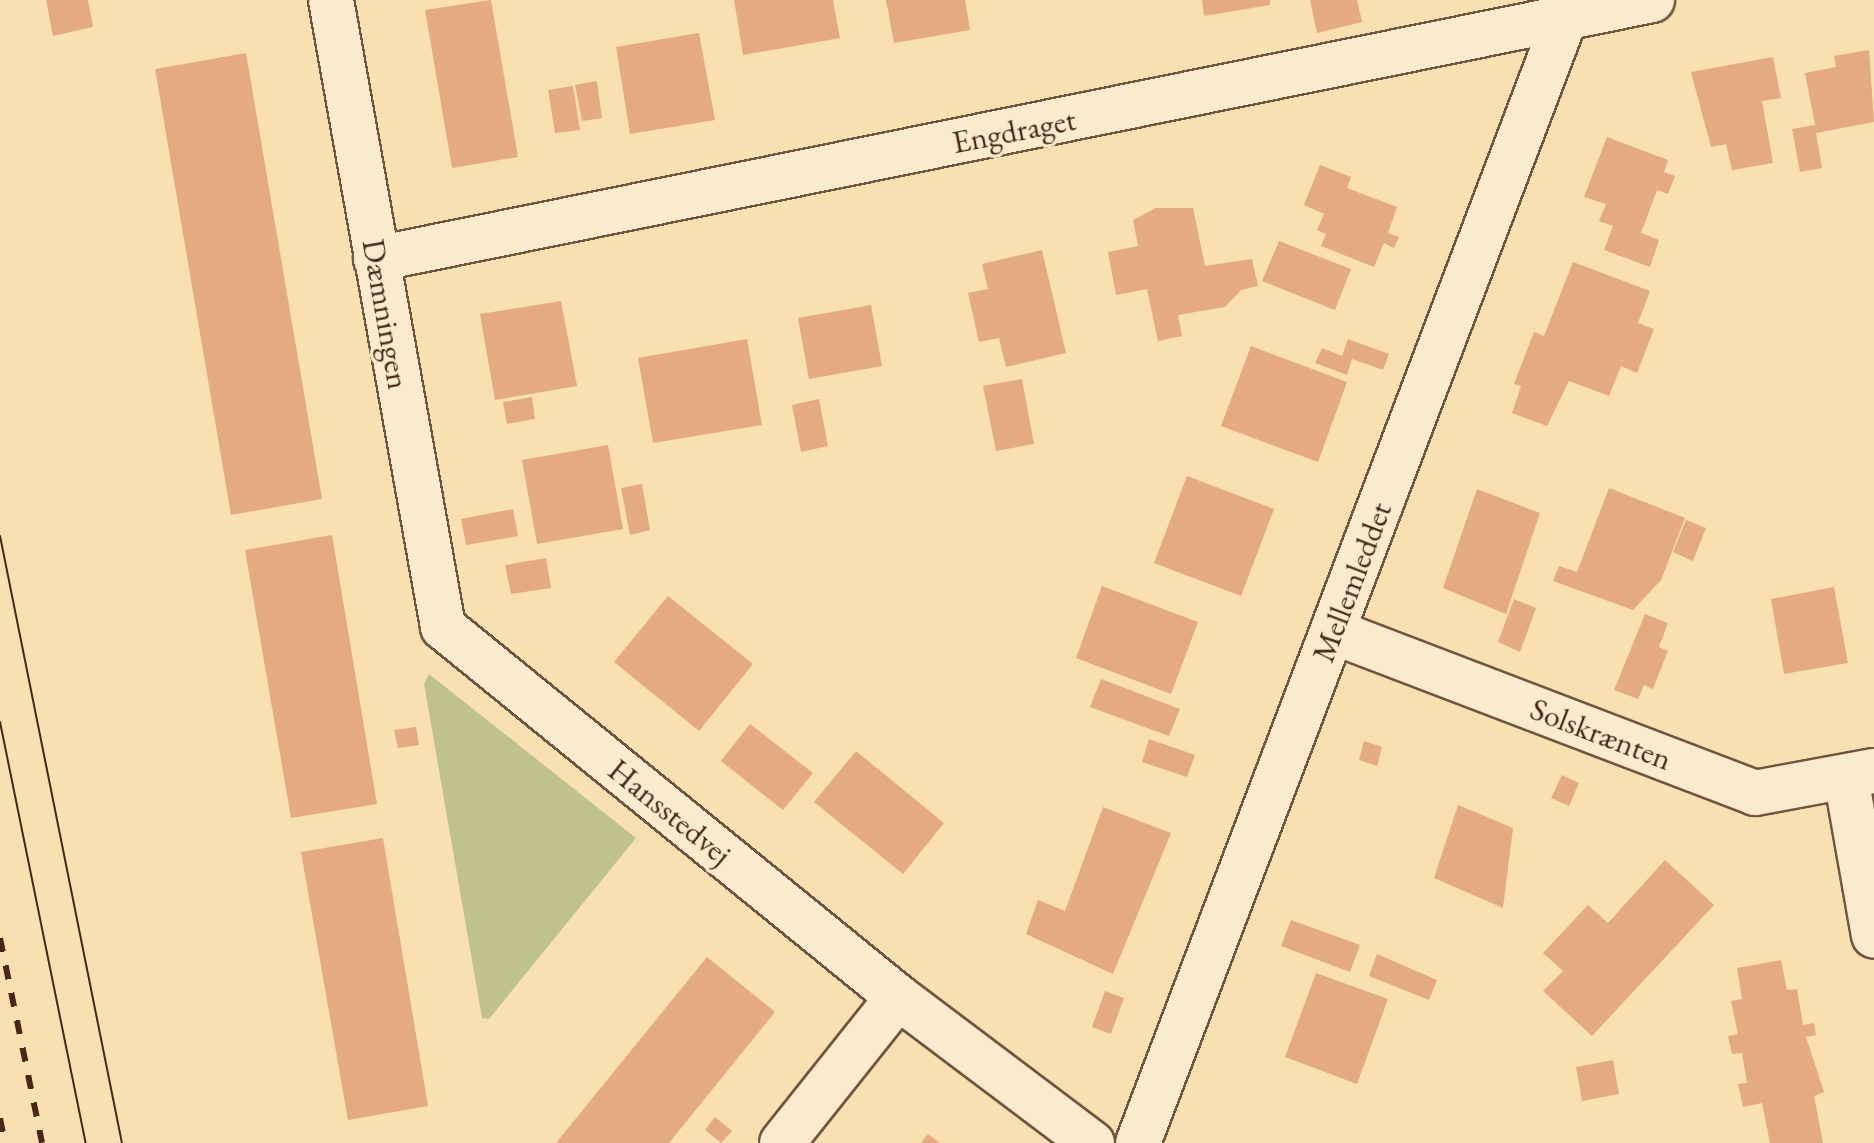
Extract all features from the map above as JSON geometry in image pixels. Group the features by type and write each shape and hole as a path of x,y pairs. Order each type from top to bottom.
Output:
{"street":[{"name":"Dæmningen","path":"331,0 443,627"},
{"name":"Engdraget","path":"376,259 1564,21 1652,0"},
{"name":"Mellemleddet","path":"1138,1143 1564,21"},
{"name":"Hansstedvej","path":"443,627 898,997 1092,1143"},
{"name":"Solskrænten","path":"1334,632 1755,793 1860,774"},
{"path":"1860,774 1874,936"},
{"path":"782,1143 898,997"}],"green space":[{"path":"429,674 636,838 489,1019 482,1018 424,684"}],"building":[{"path":"46,0 88,0 93,27 53,36"},
{"path":"491,0 518,157 452,168 425,10"},
{"path":"734,0 833,0 840,38 743,55"},
{"path":"886,0 965,0 970,30 894,43"},
{"path":"1202,0 1270,0 1270,5 1204,16"},
{"path":"1310,0 1357,0 1362,22 1317,33"},
{"path":"699,33 715,120 630,134 616,47"},
{"path":"1869,50 1874,122 1816,133 1822,168 1800,172 1792,129 1815,125 1805,73 1836,67 1834,56"},
{"path":"246,53 322,499 231,515 155,69"},
{"path":"1773,57 1781,98 1762,101 1773,163 1732,170 1726,144 1711,147 1691,72"},
{"path":"597,81 602,118 582,121 575,85"},
{"path":"573,86 580,130 555,133 548,90"},
{"path":"1607,137 1668,160 1664,172 1675,176 1668,194 1657,190 1641,233 1659,240 1650,267 1604,250 1613,226 1599,221 1606,204 1584,197"},
{"path":"1320,165 1351,177 1347,188 1397,207 1388,233 1399,237 1394,248 1384,243 1374,267 1321,246 1326,234 1317,230 1324,214 1304,205"},
{"path":"1156,208 1193,208 1205,266 1252,259 1258,286 1241,290 1225,307 1178,315 1182,336 1158,341 1147,289 1116,295 1108,252 1138,246 1133,220"},
{"path":"1279,241 1351,269 1335,310 1262,281"},
{"path":"1042,250 1066,353 1006,367 999,338 979,342 968,293 988,289 982,264"},
{"path":"1573,262 1650,291 1638,323 1654,329 1637,373 1621,366 1609,396 1569,381 1547,426 1512,413 1521,386 1514,384 1534,332 1544,336"},
{"path":"561,301 577,386 495,400 480,314"},
{"path":"871,305 882,366 809,379 798,318"},
{"path":"747,339 762,425 653,443 638,358"},
{"path":"1348,339 1389,354 1383,370 1352,359 1347,375 1315,363 1322,348 1342,356"},
{"path":"1251,346 1347,382 1318,462 1221,426"},
{"path":"1022,379 1034,444 996,451 983,386"},
{"path":"532,397 535,419 507,424 503,402"},
{"path":"819,399 828,446 801,452 792,405"},
{"path":"608,445 623,529 537,544 522,460"},
{"path":"1187,476 1274,509 1241,596 1154,563"},
{"path":"642,484 650,530 630,535 621,488"},
{"path":"1609,488 1685,518 1661,580 1633,610 1553,581 1559,566 1577,572"},
{"path":"1477,489 1540,513 1506,614 1443,588"},
{"path":"513,509 518,536 466,545 461,519"},
{"path":"1686,520 1706,528 1693,561 1673,552"},
{"path":"332,535 377,804 291,818 245,550"},
{"path":"546,558 551,588 511,594 505,565"},
{"path":"1102,586 1198,622 1171,694 1076,658"},
{"path":"1834,587 1848,663 1784,674 1771,599"},
{"path":"668,596 753,664 699,731 614,662"},
{"path":"1514,599 1536,608 1520,652 1498,642"},
{"path":"1645,614 1668,623 1659,647 1668,651 1653,689 1644,685 1638,699 1614,690"},
{"path":"1101,679 1180,709 1169,736 1090,707"},
{"path":"750,724 813,773 783,810 721,761"},
{"path":"416,727 419,745 398,748 394,730"},
{"path":"1149,739 1195,755 1187,777 1142,762"},
{"path":"1364,741 1382,747 1377,766 1359,760"},
{"path":"856,751 944,823 903,874 814,802"},
{"path":"1562,775 1579,783 1569,806 1551,798"},
{"path":"1458,805 1513,828 1503,908 1434,878"},
{"path":"1103,807 1171,833 1113,974 1026,934 1038,900 1065,911"},
{"path":"383,838 428,1106 348,1120 301,852"},
{"path":"1665,860 1714,905 1592,1036 1543,991 1563,971 1543,953 1588,905 1608,923"},
{"path":"1291,920 1360,945 1350,972 1281,946"},
{"path":"1377,954 1437,980 1429,1000 1369,976"},
{"path":"707,957 775,1012 669,1143 556,1143"},
{"path":"1781,960 1787,990 1797,989 1803,1025 1814,1023 1816,1035 1806,1037 1824,1092 1814,1096 1823,1143 1770,1143 1762,1103 1743,1107 1738,1084 1747,1083 1742,1053 1732,1054 1728,1036 1738,1034 1731,1001 1742,999 1737,968"},
{"path":"1316,973 1388,999 1357,1084 1285,1057"},
{"path":"1105,991 1124,998 1111,1034 1092,1027"},
{"path":"1613,1060 1619,1094 1582,1101 1576,1067"},
{"path":"715,1117 732,1131 721,1143 705,1130"},
{"path":"928,1134 940,1143 921,1143"}],"tram line":[{"path":"0,536 122,1143"},
{"path":"0,722 86,1143"}],"railway":[{"path":"0,938 42,1143"},
{"path":"0,1118 5,1143"}]}
